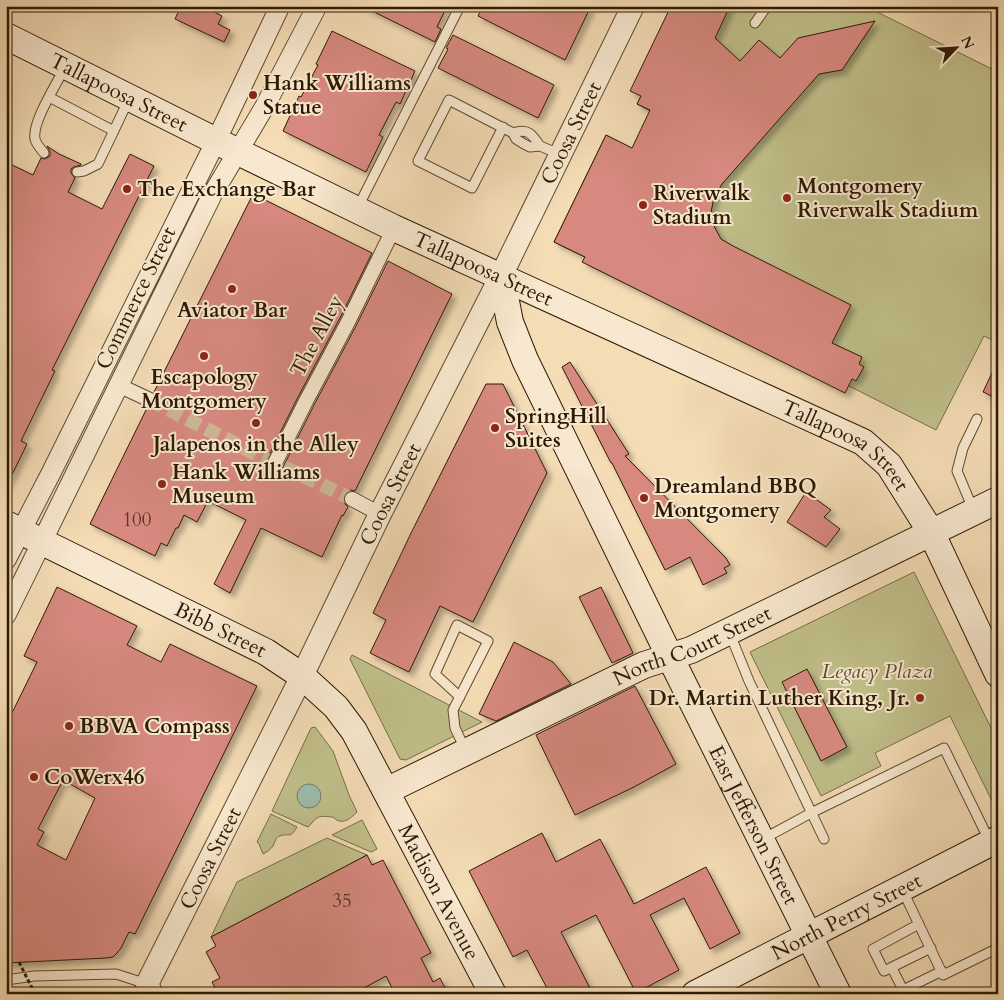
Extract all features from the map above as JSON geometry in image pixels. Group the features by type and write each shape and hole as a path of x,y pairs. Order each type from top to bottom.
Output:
{"main road":[{"name":"Tallapoosa Street","path":"6,36 394,228 863,442 889,465 931,532 998,674"},
{"name":"East Jefferson Street","path":"501,276 510,322 525,360 838,994"},
{"name":"North Court Street","path":"386,791 644,665 691,650 998,500"},
{"name":"Bibb Street","path":"23,532 266,652 302,676 336,707 354,731 386,791"},
{"name":"Madison Avenue","path":"386,791 492,994"},
{"name":"North Perry Street","path":"695,994 994,841"}],"street":[{"name":"Commerce Street","path":"6,560 118,385 212,195 227,146 280,6"},
{"name":"Commerce Street","path":"6,615 23,532 51,472 227,146 265,106 317,6"},
{"name":"Coosa Street","path":"150,989 380,514 501,276 634,6"},
{"name":"The Alley","path":"275,463 394,228"},
{"path":"118,385 150,400"},
{"path":"352,499 380,514"}],"lane":[{"path":"357,210 460,6"},
{"path":"756,23 766,6"},
{"path":"44,153 35,141 36,128 66,66"},
{"path":"50,97 114,130"},
{"path":"77,172 84,171 98,164 130,98"},
{"path":"503,127 472,188 418,161 449,100 503,127 513,132 516,139 530,147 540,146 561,154"},
{"path":"974,511 957,471 963,448 977,419"},
{"path":"460,697 435,674 457,626 488,641 460,697 453,710 455,728 467,751"},
{"path":"729,631 749,681 824,840"},
{"path":"761,841 811,813 944,748 994,841"},
{"path":"901,888 942,973"},
{"path":"919,924 873,949 884,971 931,948"},
{"path":"892,968 903,990 998,948"},
{"path":"6,980 34,976 116,974 150,989"}],"path":[{"path":"19,962 35,994"}],"green space":[{"name":"Montgomery Riverwalk Stadium","path":"671,6 865,6 998,72 998,343 984,336 936,430 554,242 606,135 637,151 650,111 637,104"},
{"name":"Legacy Plaza","path":"914,572 998,742 998,801 993,803 950,716 875,753 881,766 821,796 750,652"},
{"path":"352,655 482,722 406,760 400,759 350,659"},
{"path":"315,727 333,751 357,812 349,819 343,821 336,820 333,817 319,817 308,827 272,811 311,728"},
{"path":"271,814 297,827 291,835 278,837 272,847 263,854 257,842"},
{"path":"362,820 377,849 371,852 332,835"},
{"path":"327,838 367,855 211,937 237,882"}],"shaded area":[{"path":"309,784 317,788 321,796 317,804 309,808 301,804 297,796 301,788"}],"building":[{"path":"181,6 203,6 222,16 218,24 230,30 224,42 175,19"},
{"path":"362,6 447,6 437,27 441,29 435,42"},
{"path":"483,6 591,6 565,60 478,16"},
{"name":"Riverwalk Stadium","path":"671,6 730,6 715,38 740,61 759,40 780,58 798,38 875,21 842,70 819,74 722,184 714,198 711,212 714,226 721,239 851,305 832,343 862,357 859,364 864,367 856,381 852,379 845,393 582,262 585,257 554,242 606,135 632,148 650,110 637,104 641,96 630,91"},
{"path":"332,31 415,71 400,104 396,102 379,135 383,137 366,172 283,131 299,96 301,97 318,65 316,64"},
{"path":"453,35 554,85 538,118 438,68"},
{"path":"47,146 81,164 71,169 71,173 75,178 68,192 102,209 130,154 154,166 52,370 55,371 21,441 27,444 6,487 6,162 33,175 41,158 45,159 50,156"},
{"path":"253,194 372,253 267,459 267,467 272,471 279,471 283,467 388,261 452,294 355,491 348,491 344,495 344,503 348,507 342,515 322,557 261,528 230,593 214,584 246,520 208,501 197,522 184,515 167,546 161,543 155,556 90,524 147,408 151,409 158,404 159,399 154,392"},
{"path":"998,360 998,399 983,392"},
{"path":"570,362 629,454 625,456 726,558 730,565 724,568 727,573 703,585 690,557 665,570 562,367"},
{"path":"486,384 503,384 547,473 473,622 440,606 409,672 370,653 386,620 373,613"},
{"path":"806,492 831,510 824,517 840,529 826,547 787,522"},
{"path":"57,587 137,626 127,645 161,662 170,644 257,686 135,934 129,932 121,948 113,957 6,963 6,732 12,720 9,719 37,662 24,656","holes":["63,780 95,798 66,860 37,845 44,832 38,829"]},
{"path":"601,587 633,653 612,663 579,597"},
{"path":"514,642 553,662 571,684 496,721 479,714"},
{"path":"807,669 847,747 821,761 782,682"},
{"path":"635,686 676,764 632,788 575,815 536,735"},
{"path":"542,833 556,862 600,839 634,904 706,867 740,933 710,949 684,898 650,915 679,970 636,993 596,915 561,932 593,994 550,994 527,950 513,957 469,871"},
{"path":"367,855 372,865 383,860 431,953 421,958 433,982 440,978 448,994 395,994 386,976 353,994 218,994 212,982 220,978 206,952 216,946 211,937"}],"tunnel":[{"path":"150,400 267,460"},
{"path":"284,467 352,499"}],"place":[{"name":"Hank Williams Statue","path":"253,95"},
{"name":"The Exchange Bar","path":"127,189"},
{"name":"Montgomery Riverwalk Stadium","path":"787,198"},
{"name":"Riverwalk Stadium","path":"643,205"},
{"name":"Aviator Bar","path":"232,289"},
{"name":"Escapology Montgomery","path":"204,356"},
{"name":"Jalapenos in the Alley","path":"256,423"},
{"name":"SpringHill Suites","path":"495,428"},
{"name":"Hank Williams Museum","path":"162,484"},
{"name":"Dreamland BBQ Montgomery","path":"644,498"},
{"name":"Dr. Martin Luther King, Jr.","path":"920,698"},
{"name":"BBVA Compass","path":"69,726"},
{"name":"CoWerx46","path":"34,777"}]}
